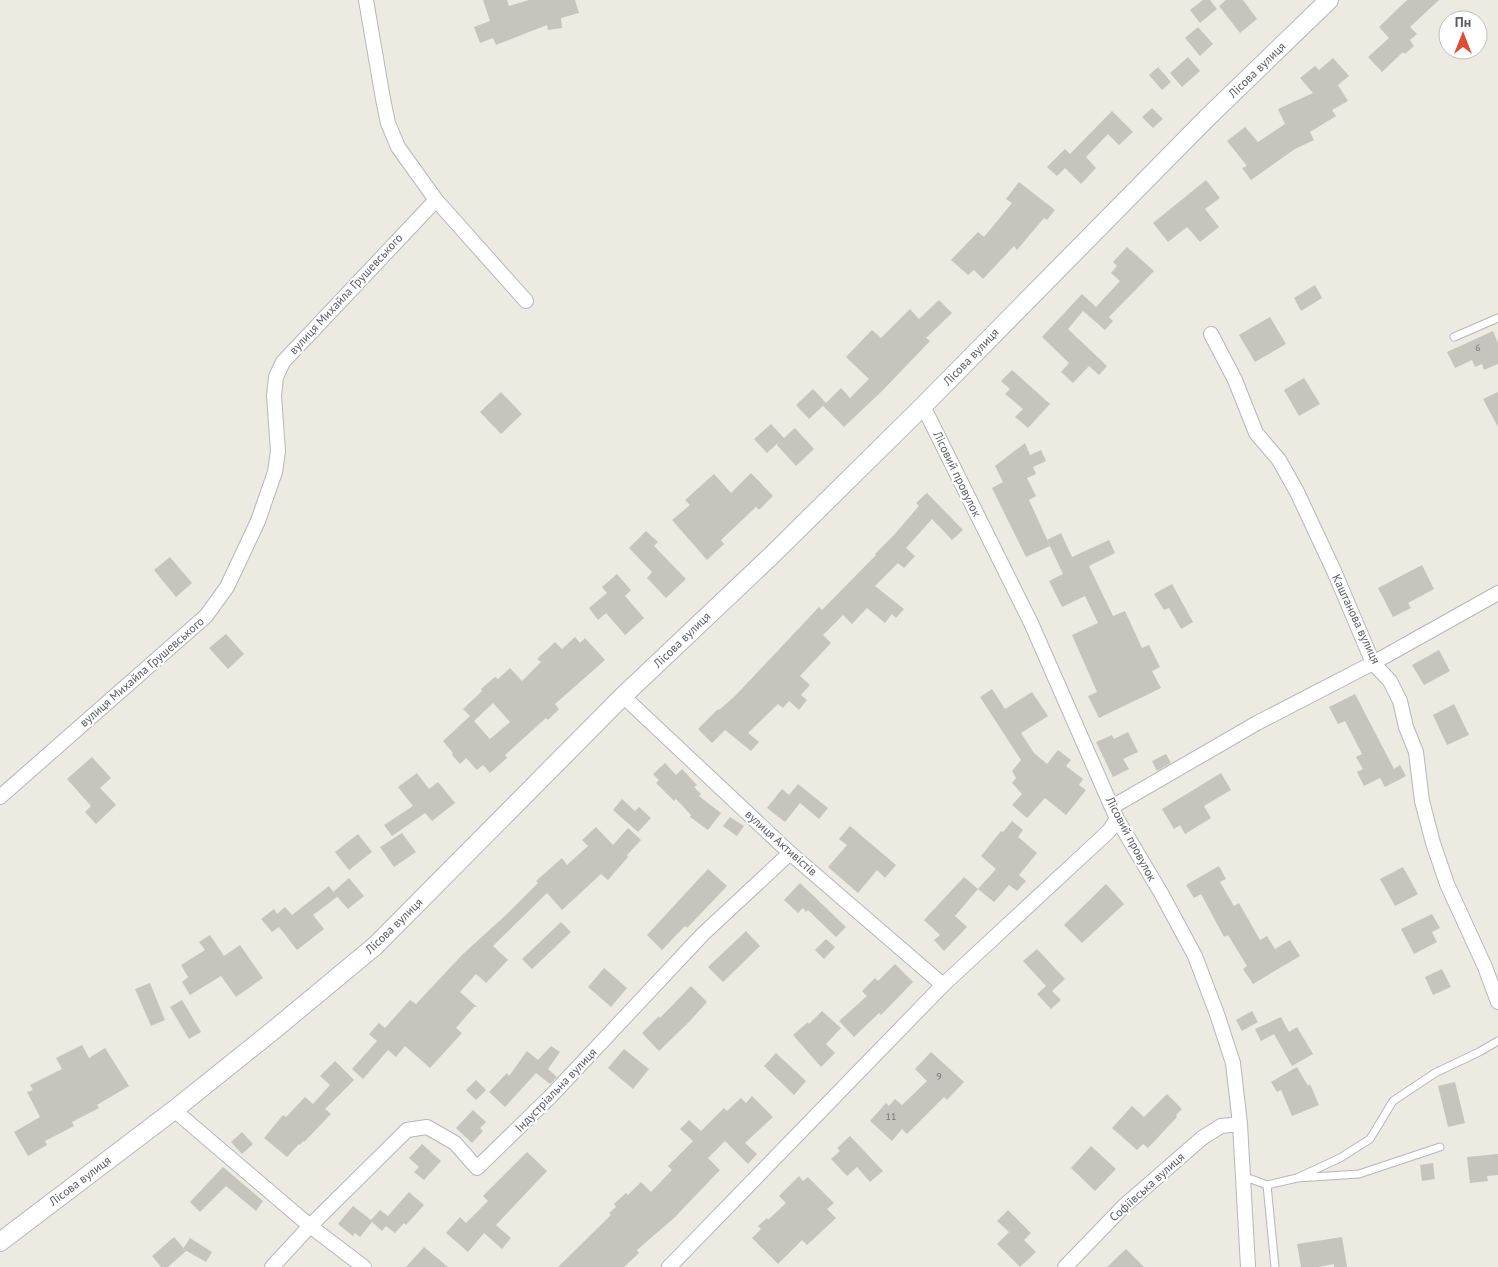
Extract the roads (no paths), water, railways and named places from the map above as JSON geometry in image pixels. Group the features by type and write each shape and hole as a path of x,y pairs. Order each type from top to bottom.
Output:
{"street":[{"path":"366,0 388,123 398,146 436,200 526,301"},
{"name":"Лісова вулиця","path":"0,1242 174,1110 275,1030 375,946 623,696 923,406 1207,118 1329,0"},
{"name":"вулиця Михайла Грушевського","path":"0,797 206,616 227,587 258,521 275,472 278,452 274,396 276,377 283,362 436,200"},
{"name":"Каштанова вулиця","path":"1211,334 1235,380 1256,433 1279,460 1297,492 1334,571 1373,663 1390,681 1400,701 1406,727 1416,752 1422,801 1433,843 1448,884 1498,1002"},
{"name":"Лісовий провулок","path":"923,406 1031,623 1115,813 1195,956 1218,1014 1233,1064 1240,1124 1248,1267"},
{"path":"669,1267 943,985 1109,832 1115,813 1257,724 1373,663 1498,593"},
{"name":"вулиця Активістів","path":"623,696 790,853 943,985"},
{"name":"Індустріальна вулиця","path":"310,1226 407,1130 427,1127 455,1143 477,1168 551,1096 703,934 790,853"},
{"path":"174,1110 310,1226 364,1267"},
{"name":"Софіївська вулиця","path":"1065,1267 1124,1206 1202,1138 1221,1126 1240,1124"},
{"path":"272,1267 310,1226"}],"lane":[{"path":"1454,337 1498,318"},
{"path":"1297,1178 1340,1158 1370,1139 1393,1101 1435,1073 1479,1052 1498,1040"},
{"path":"1243,1175 1266,1185 1297,1178 1359,1174 1440,1147"},
{"path":"1266,1185 1275,1267"}]}
